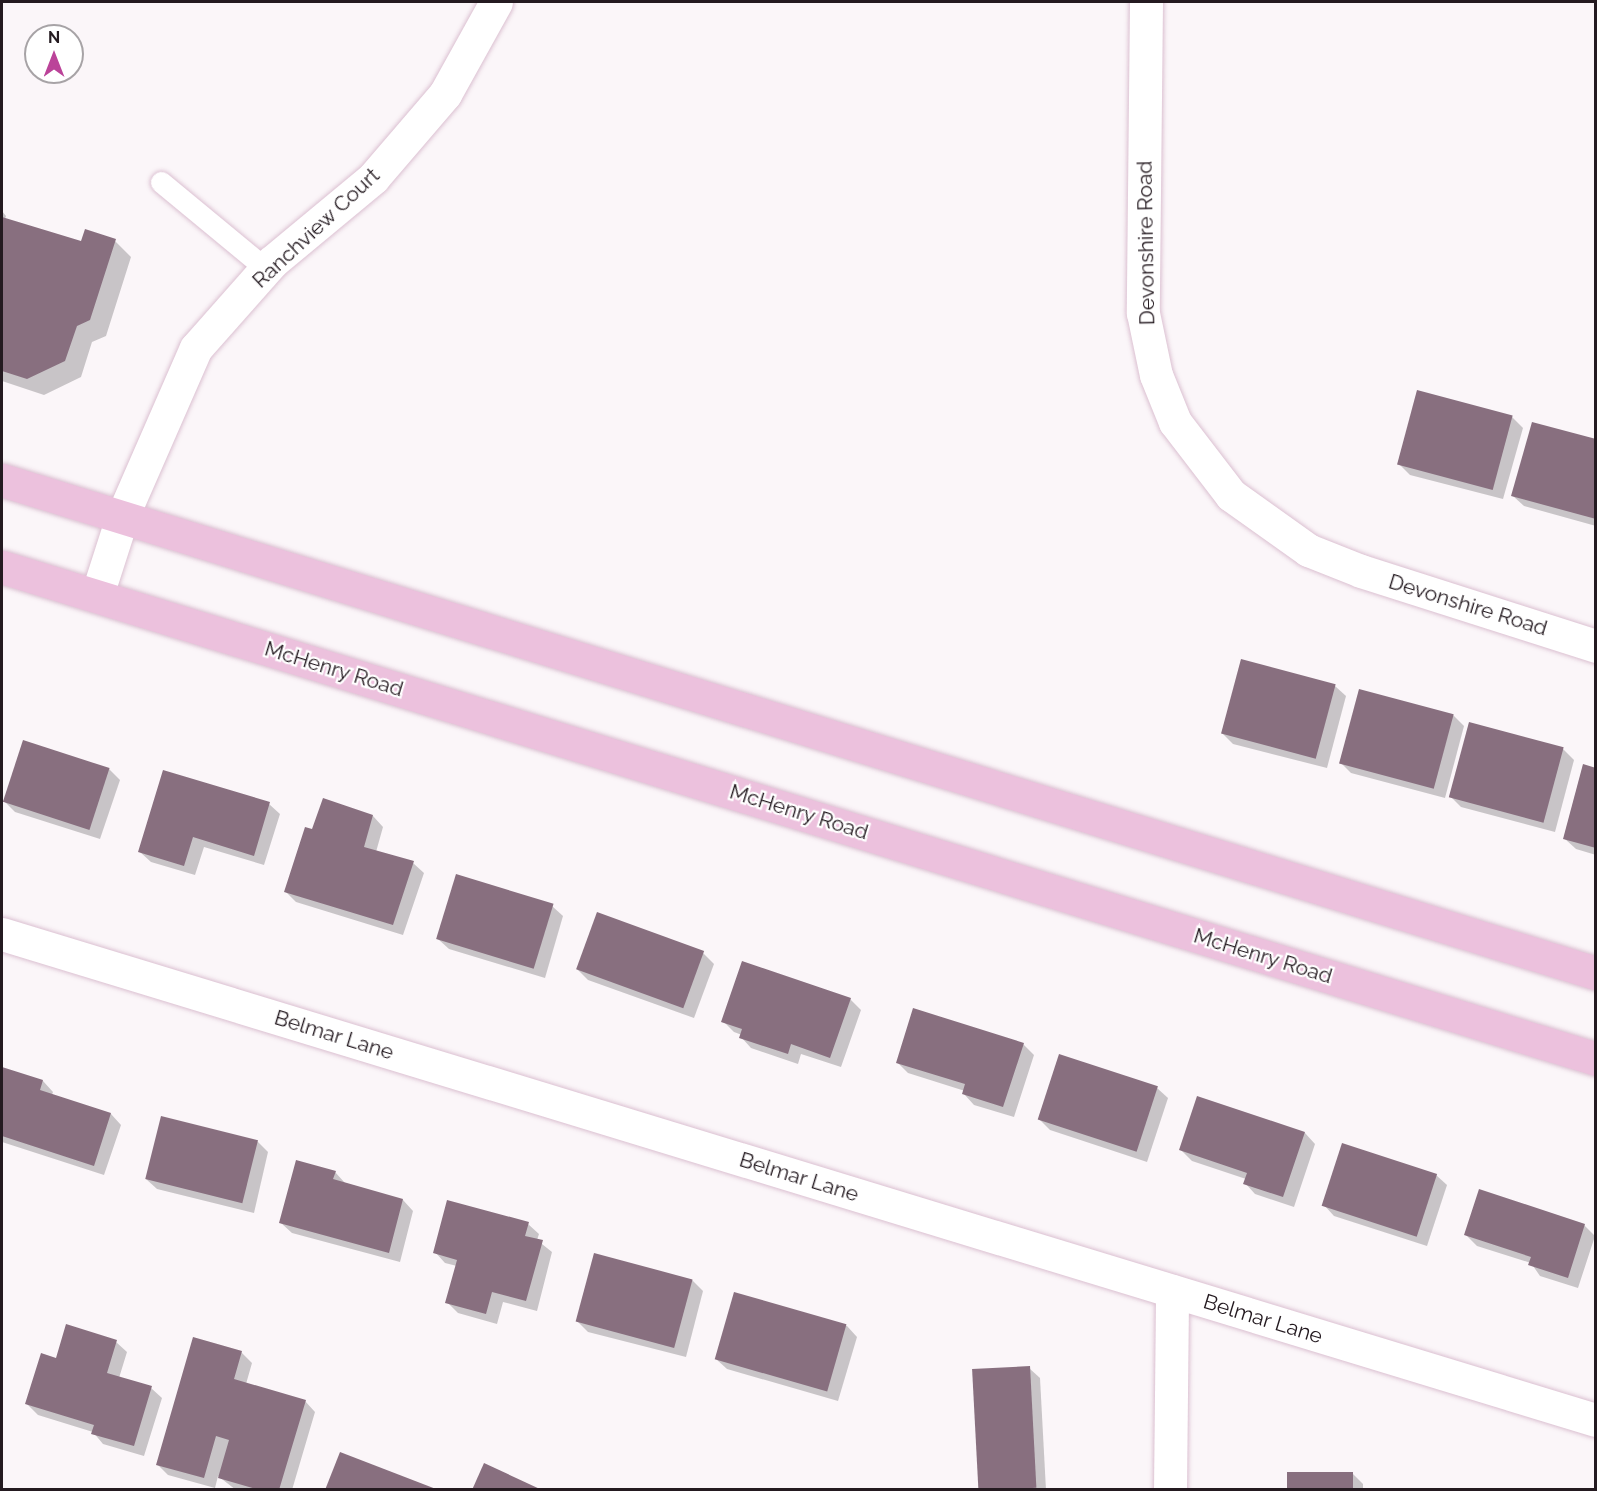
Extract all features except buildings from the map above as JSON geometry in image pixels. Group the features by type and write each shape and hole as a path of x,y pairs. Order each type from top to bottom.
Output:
{"main road":[{"path":"2,480 1596,973"},
{"name":"McHenry Road","path":"2,567 1596,1059"}],"street":[{"name":"Ranchview Court","path":"98,595 122,517 196,348 267,269 373,178 445,94 496,2"},
{"name":"Devonshire Road","path":"1146,2 1143,313 1156,375 1175,422 1230,495 1308,550 1360,572 1596,646"},
{"name":"Belmar Lane","path":"2,934 1596,1420"},
{"path":"1170,1490 1172,1291"}],"lane":[{"path":"161,182 267,269"}]}
